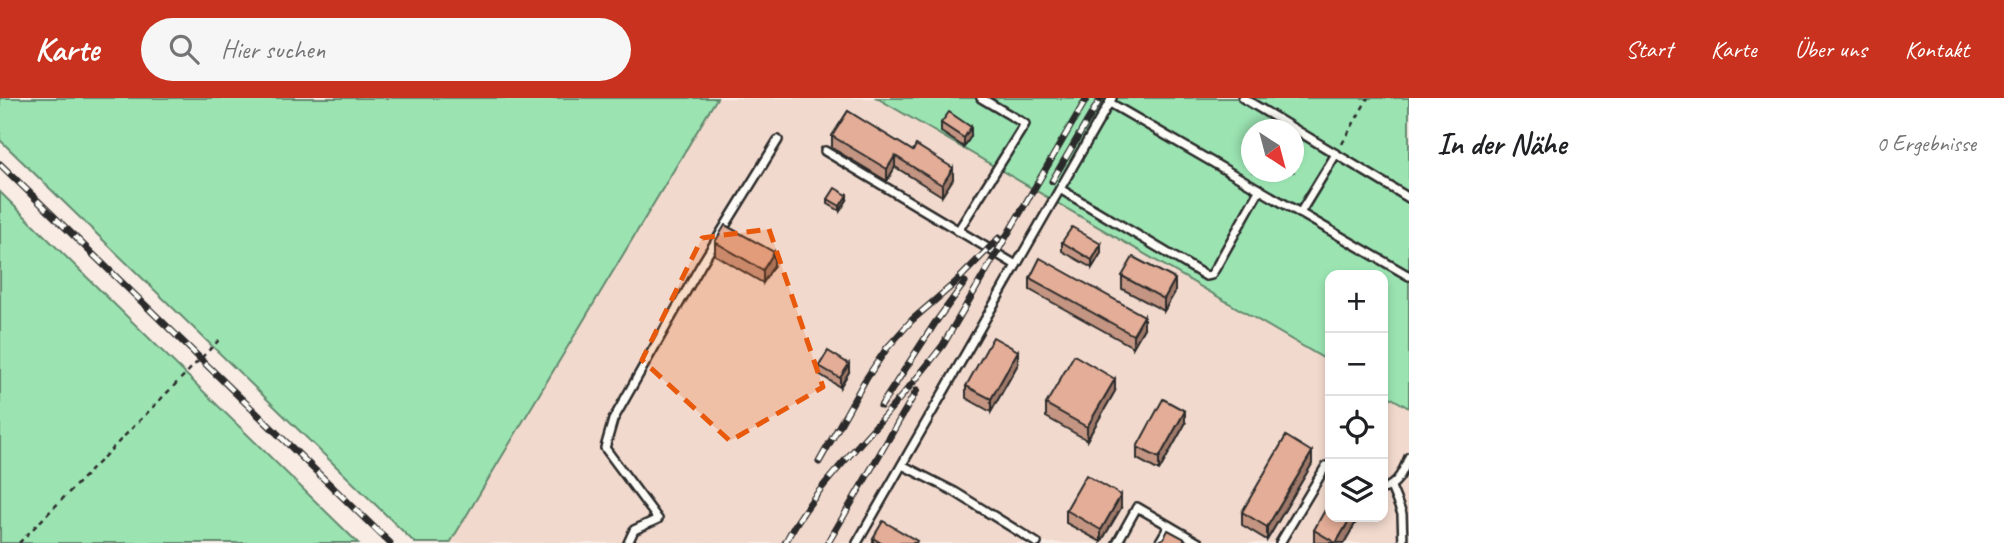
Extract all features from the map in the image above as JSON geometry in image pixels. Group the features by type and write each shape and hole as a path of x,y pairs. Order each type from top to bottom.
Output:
{"lane":[{"path":"958,231 1025,124 982,98"},
{"path":"1243,98 1409,198"},
{"path":"857,543 1111,100 1409,276"},
{"path":"628,543 634,530 658,519 605,448 613,420 701,265 778,140"},
{"path":"825,151 1016,265"},
{"path":"1300,213 1336,154"},
{"path":"1060,189 1206,276 1211,275 1215,269 1259,189"},
{"path":"1388,487 1404,472 1409,457"},
{"path":"902,465 955,492 1037,543"},
{"path":"1280,543 1325,468"},
{"path":"1388,490 1402,514 1404,543"},
{"path":"1117,543 1136,507 1199,543"},
{"path":"1159,543 1169,526"}],"path":[{"path":"1336,154 1368,98"},
{"path":"19,543 220,339"}],"highlighted area":[{"path":"769,229 823,387 730,441 642,360 702,238"}],"shaded area":[{"path":"717,98 1409,98 1409,543 450,543"}],"green space":[{"path":"0,98 717,98 450,543 415,543 0,140"},
{"path":"877,98 1409,98 1409,408 1388,396 1388,270 1325,270 1325,359"},
{"path":"0,192 358,543 0,543"}],"building":[{"path":"848,111 913,151 916,145 953,168 942,185 895,156 887,169 832,136"},
{"path":"949,112 971,127 964,138 941,123"},
{"path":"835,188 847,195 840,206 828,199"},
{"path":"725,225 774,252 763,270 715,242"},
{"path":"1072,227 1101,244 1092,260 1062,242"},
{"path":"1133,257 1175,279 1164,299 1122,276"},
{"path":"1040,258 1144,316 1133,335 1030,278"},
{"path":"993,337 1018,351 991,399 966,386"},
{"path":"828,351 849,364 840,378 819,366"},
{"path":"1074,355 1115,379 1087,427 1046,404"},
{"path":"1163,399 1185,411 1159,458 1137,447"},
{"path":"1286,436 1312,452 1267,527 1242,512"},
{"path":"1086,475 1121,495 1101,530 1066,510"},
{"path":"1325,510 1325,522 1348,522 1336,543 1314,530"},
{"path":"883,521 917,541 916,543 881,543 873,538"},
{"path":"1168,530 1185,539 1182,543 1158,543"}],"railway":[{"path":"785,543 821,489 943,345 1087,98"},
{"path":"1052,181 1101,98"},
{"path":"0,164 390,543"},
{"path":"819,462 864,382 887,348 912,320 955,283 999,238"},
{"path":"881,406 965,282"},
{"path":"828,543 917,390"}]}
